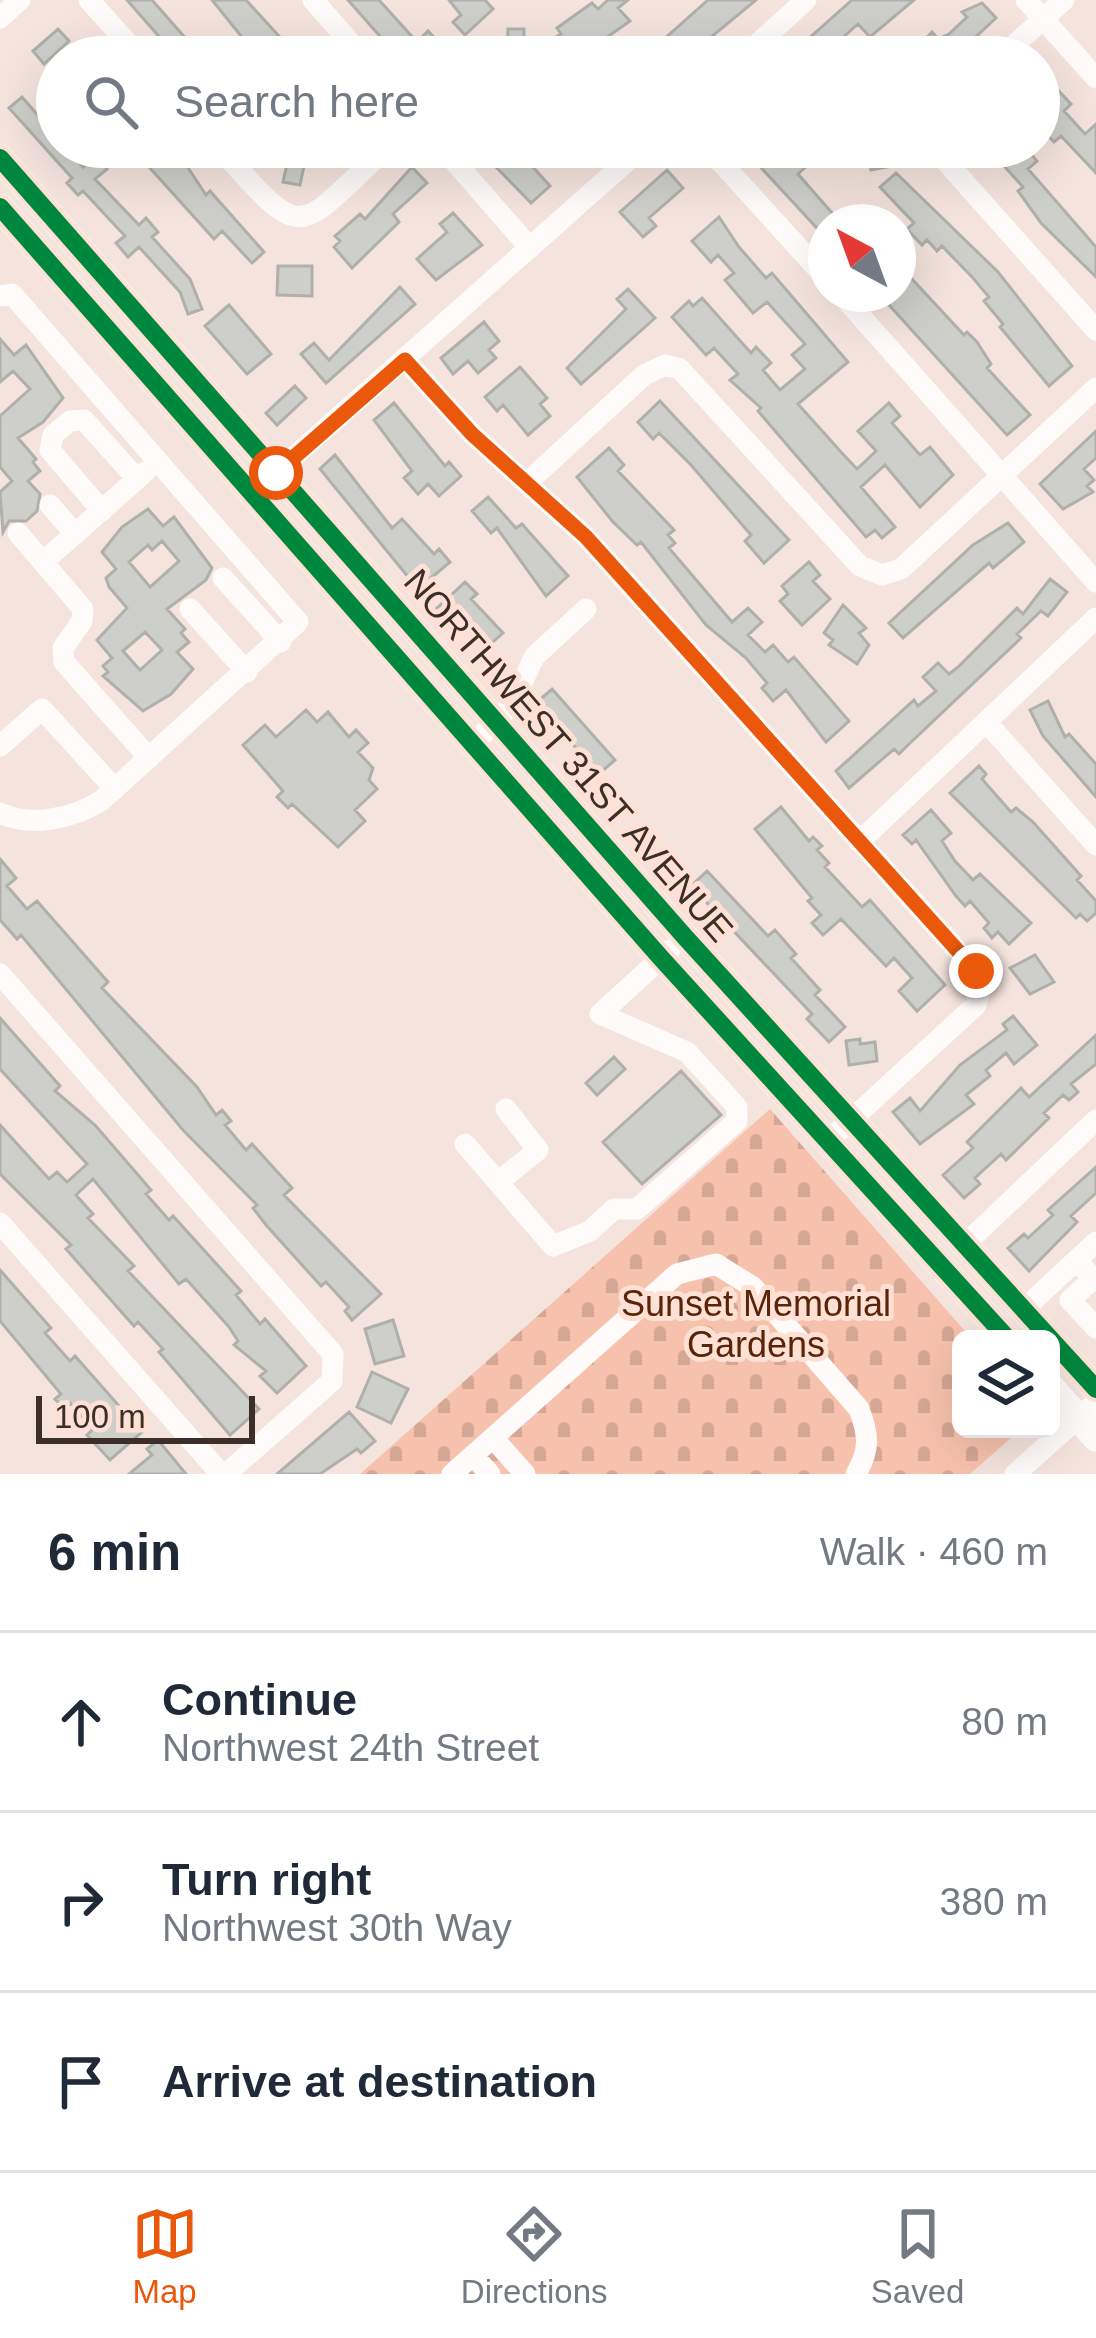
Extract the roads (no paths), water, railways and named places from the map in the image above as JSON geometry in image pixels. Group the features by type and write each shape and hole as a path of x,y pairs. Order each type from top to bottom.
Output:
{"main road":[{"name":"NORTHWEST 31ST AVENUE","path":"0,158 685,937 1096,1389"},
{"name":"NORTHWEST 31ST AVENUE","path":"0,207 661,958 999,1330"},
{"path":"1060,1394 1090,1419"}],"street":[{"path":"0,19 20,0"},
{"path":"89,0 121,36"},
{"path":"313,0 345,36"},
{"path":"766,36 806,0"},
{"path":"1026,0 1058,36"},
{"path":"1024,36 1064,0"},
{"path":"1060,38 1096,78"},
{"path":"238,168 275,210 296,220 313,216 365,168"},
{"path":"460,168 530,248"},
{"path":"252,494 620,168"},
{"path":"726,168 808,258"},
{"path":"952,168 1096,330"},
{"path":"0,295 12,293 295,613 298,622 115,789 78,815 27,819 0,813"},
{"path":"857,312 1096,582"},
{"path":"405,360 472,434 586,537 976,971 981,987 976,1005 827,1142"},
{"path":"529,481 644,375 665,365 680,369 860,566 882,575 902,569 1096,388"},
{"path":"102,511 50,450 53,435 77,418 84,421 137,479"},
{"path":"43,562 159,459"},
{"path":"50,505 75,534"},
{"path":"18,533 83,609 82,621 63,647 64,662 149,758"},
{"path":"223,578 281,642"},
{"path":"472,745 512,705 534,657 586,608"},
{"path":"190,609 248,672"},
{"path":"859,842 1096,618"},
{"path":"26,692 115,789"},
{"path":"0,746 42,709"},
{"path":"988,724 1096,844"},
{"path":"465,1144 553,1246 590,1231 614,1209 637,1209 737,1121 737,1107 687,1052 600,1014 685,937"},
{"path":"0,974 333,1354 332,1381 224,1474 0,1223"},
{"path":"498,1182 538,1150 506,1109"},
{"path":"963,1246 1096,1120"},
{"path":"1024,1310 1096,1242"},
{"path":"1077,1260 1093,1279 1070,1300 1096,1328"},
{"path":"452,1474 677,1274 716,1264 752,1288 859,1409 868,1431 867,1456 856,1474"},
{"path":"1015,1474 1090,1419"},
{"path":"493,1438 525,1474"},
{"path":"473,1455 490,1474"}],"park label":[{"name":"Sunset Memorial Gardens","path":"756,1324"}]}
